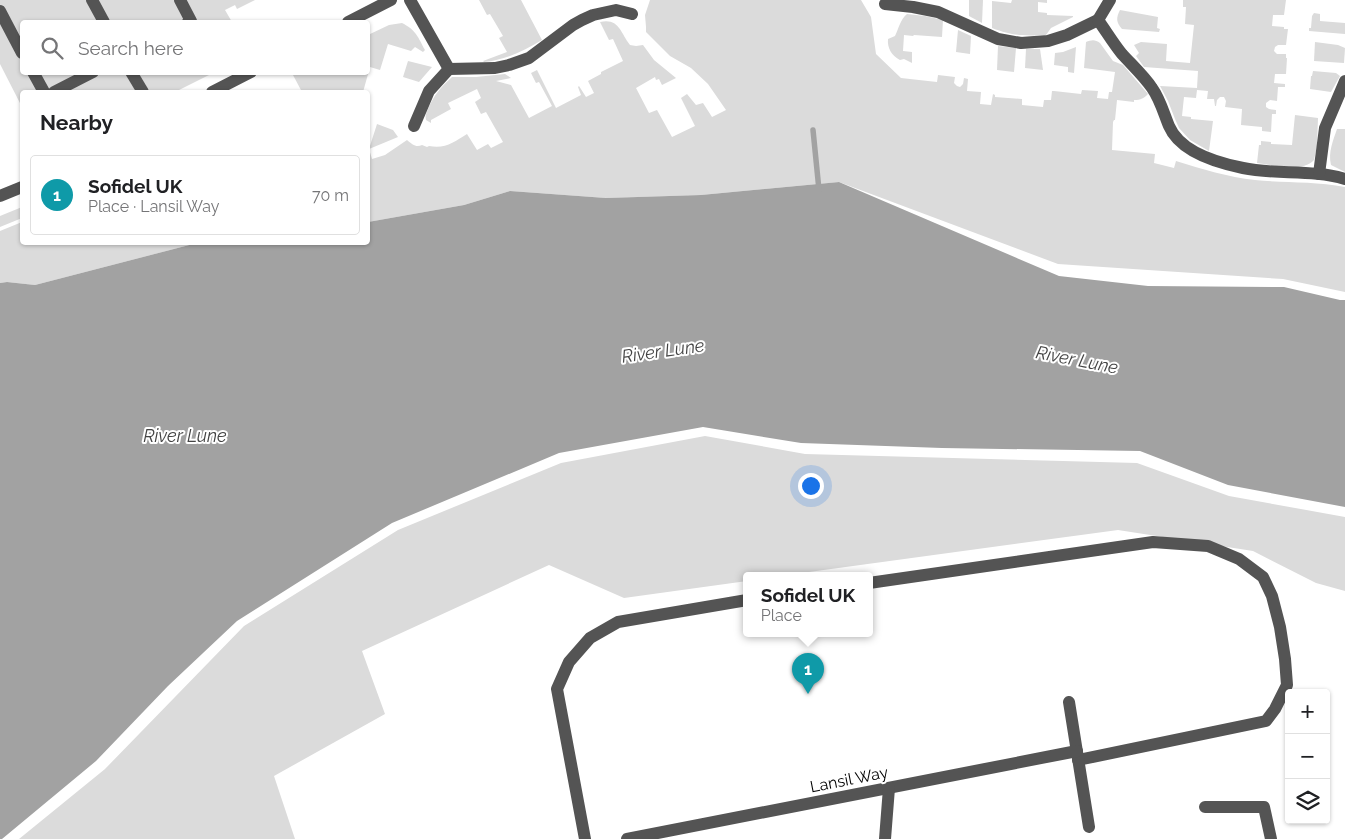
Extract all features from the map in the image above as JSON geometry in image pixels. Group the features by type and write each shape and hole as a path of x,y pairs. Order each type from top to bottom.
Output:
{"street":[{"path":"92,0 103,20"},
{"path":"180,0 190,20"},
{"path":"352,20 391,0"},
{"path":"410,0 449,69"},
{"path":"885,4 938,12 998,39 1022,42 1048,41 1067,35 1098,20 1110,0"},
{"path":"414,126 428,91 449,69 495,68 509,65 529,58 573,24 593,15 616,10 632,14"},
{"path":"0,11 20,49"},
{"path":"1098,20 1120,51 1153,88 1170,128 1180,141 1198,154 1221,163 1245,169 1319,174 1345,179"},
{"path":"35,75 43,90"},
{"path":"58,90 87,75"},
{"path":"133,75 142,90"},
{"path":"216,90 245,75"},
{"path":"1319,174 1325,128 1345,81"},
{"path":"0,196 20,188"},
{"name":"Lansil Way","path":"627,839 889,788 1266,721 1275,709 1287,685 1280,627 1272,596 1263,577 1238,559 1208,546 1153,542 873,582"},
{"path":"585,839 557,689 569,662 590,638 618,622 743,601"},
{"path":"1069,702 1089,827"},
{"path":"885,839 889,788"},
{"path":"1206,807 1264,807 1271,839"}],"shaded area":[{"path":"0,0 255,0 237,9 235,5 225,10 231,20 20,20 20,75 209,75 179,90 20,90 20,103 0,64"},
{"path":"479,0 521,0 542,40 514,54 484,62 507,52 499,38 503,36 490,14 487,15"},
{"path":"650,0 861,0 871,17 876,54 901,78 937,82 938,75 955,77 954,83 960,87 963,84 964,78 968,79 967,91 981,92 980,104 991,105 993,94 995,97 1022,99 1022,105 1043,107 1044,100 1051,100 1052,91 1081,94 1082,90 1098,91 1097,98 1108,99 1109,92 1112,92 1115,72 1084,68 1086,42 1095,40 1100,43 1113,61 1123,65 1148,94 1142,99 1134,100 1134,102 1117,100 1115,120 1113,122 1112,150 1155,154 1154,163 1174,168 1176,161 1245,179 1345,187 1345,292 1283,279 1058,264 839,182 701,195 606,198 510,191 464,205 370,222 370,152 372,159 385,155 407,140 416,146 440,147 458,140 467,134 477,150 488,144 491,148 503,142 486,112 481,114 475,102 481,98 477,89 448,103 451,109 431,120 431,123 426,120 428,109 433,100 444,84 452,77 505,74 511,78 496,81 511,85 529,118 552,106 539,82 536,83 531,73 537,70 556,108 581,95 579,86 586,97 594,93 588,81 623,61 613,39 609,40 600,22 611,22 618,27 630,45 643,45 654,60 676,78 662,85 659,79 656,80 655,77 636,88 649,113 657,110 672,137 695,126 681,98 687,94 696,105 703,103 712,117 726,110 708,84 691,68 670,56 646,32 645,15"},
{"path":"969,0 983,0 982,23 969,16"},
{"path":"1012,0 1047,0 1047,3 1038,2 1038,12 1047,13 1047,15 1073,17 1051,28 1046,35 1018,35 992,28 992,1 1011,3"},
{"path":"1183,0 1286,0 1284,15 1273,15 1272,26 1288,29 1286,45 1278,45 1274,51 1277,54 1286,54 1287,58 1286,74 1275,74 1274,83 1285,84 1285,87 1278,87 1277,101 1270,100 1266,103 1266,107 1276,110 1276,114 1272,114 1271,132 1262,131 1262,127 1241,125 1242,109 1225,107 1226,101 1224,97 1220,97 1217,100 1215,106 1214,99 1207,99 1208,91 1197,90 1196,98 1184,97 1182,116 1191,117 1191,119 1213,121 1209,151 1190,140 1179,128 1160,86 1197,88 1198,71 1144,67 1136,56 1139,53 1134,45 1141,42 1167,44 1166,61 1190,63 1194,25 1185,24 1186,7 1183,7"},
{"path":"1120,10 1158,17 1157,28 1160,29 1159,32 1122,29 1117,20"},
{"path":"1314,13 1320,14 1320,21 1345,23 1345,34 1309,31"},
{"path":"907,14 943,20 942,37 904,35 903,51 912,52 912,63 904,59 900,60 895,56 889,49 888,42 888,39 895,36 901,21"},
{"path":"402,23 411,28 425,50 423,52 415,47 411,51 388,44 380,70 370,67 370,34 389,25"},
{"path":"958,30 971,36 970,54 956,52"},
{"path":"1315,42 1338,45 1345,48 1344,63 1314,61"},
{"path":"998,46 1016,48 1014,72 997,70"},
{"path":"1076,47 1074,73 1068,72 1068,67 1054,65 1055,53"},
{"path":"1026,49 1040,49 1043,70 1025,68"},
{"path":"408,61 432,67 419,82 403,77"},
{"path":"1313,71 1336,73 1340,76 1331,92 1310,89"},
{"path":"293,75 368,75 364,90 301,90"},
{"path":"1295,115 1318,118 1317,146 1314,160 1309,164 1295,167 1257,163 1261,141 1271,142 1271,144 1292,145"},
{"path":"377,124 393,130 398,137 370,149"},
{"path":"1337,129 1345,129 1345,172 1331,165 1330,160"},
{"path":"20,208 20,219 0,227 0,216"},
{"path":"20,223 20,245 189,245 35,285 0,283 0,231"},
{"path":"705,436 805,454 1137,463 1229,496 1345,517 1345,591 1316,583 1253,551 1118,530 809,572 743,572 743,582 624,598 549,565 362,651 385,714 274,776 295,839 19,839 105,769 244,626 398,530 561,463"}],"water":[{"name":"River Lune","path":"839,182 1059,276 1148,286 1284,287 1345,300 1345,507 1228,485 1140,451 942,448 801,443 703,427 559,453 392,523 237,621 168,686 96,761 0,839 0,283 35,285 189,245 370,245 370,222 464,205 510,191 606,198 701,195"}],"waterway":[{"path":"813,130 819,190"}],"place":[{"name":"Sofidel UK","path":"808,694"}]}
